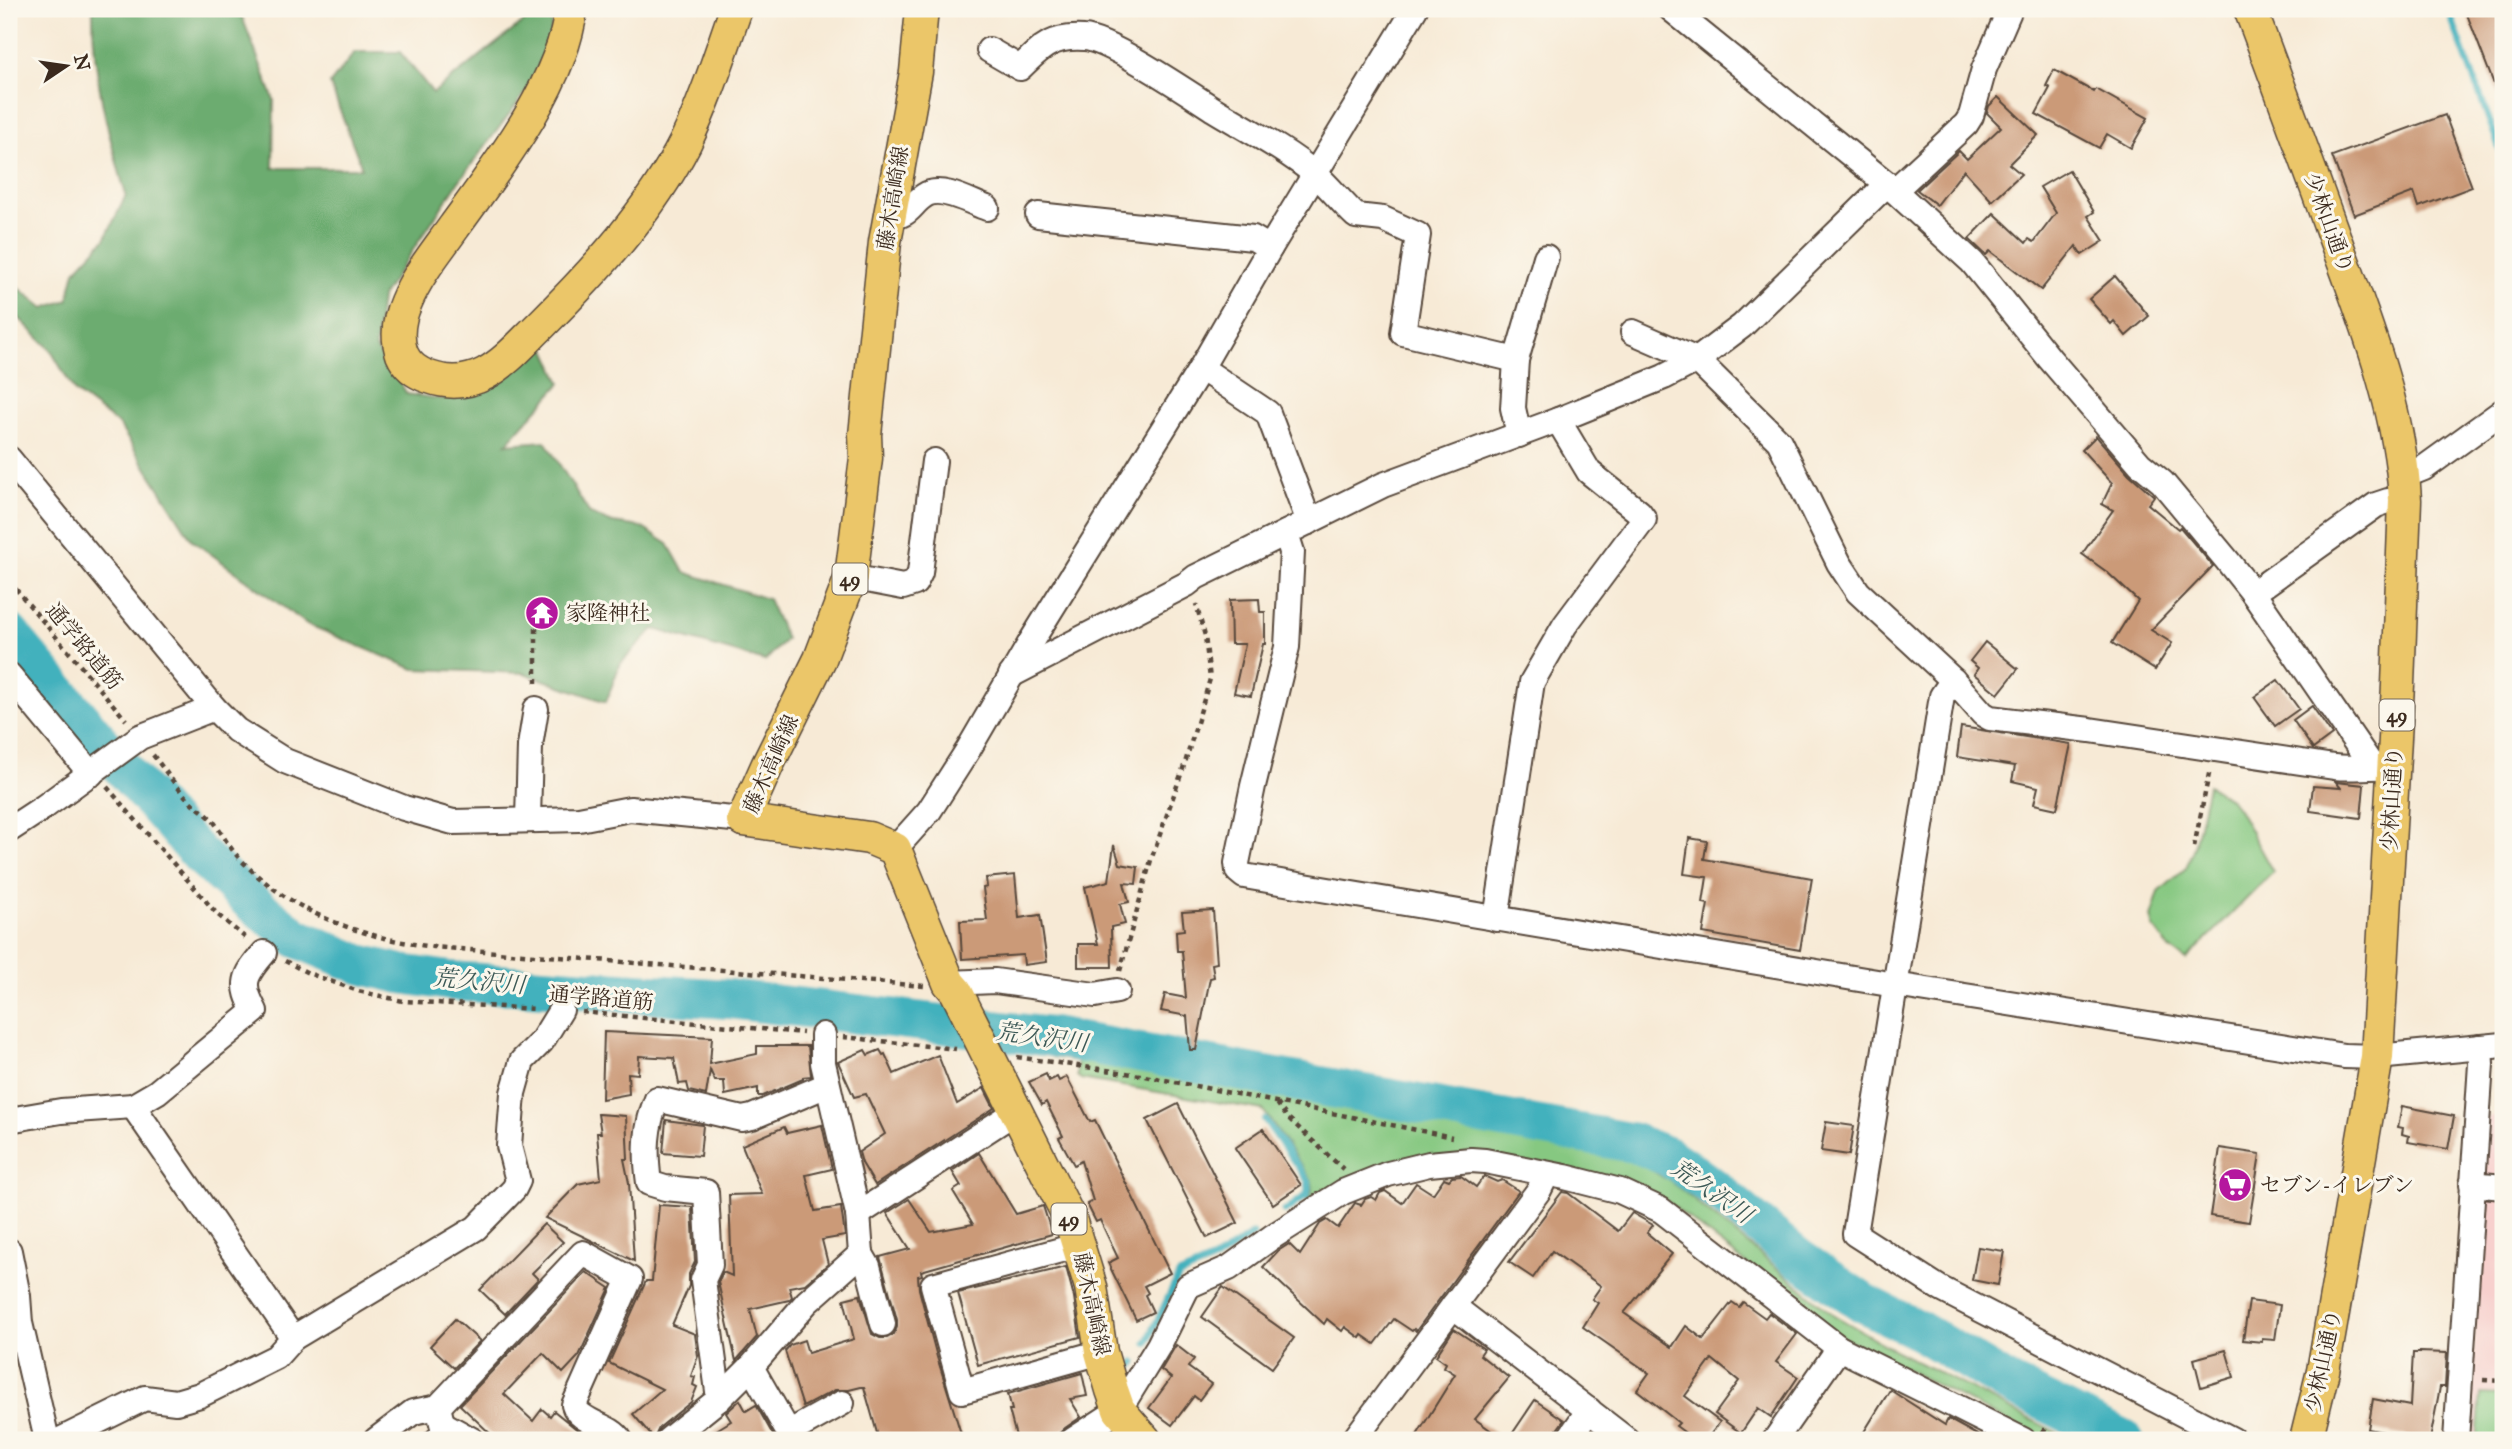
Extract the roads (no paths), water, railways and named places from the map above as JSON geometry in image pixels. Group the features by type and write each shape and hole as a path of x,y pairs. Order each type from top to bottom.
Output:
{"main road":[{"path":"571,9 564,44 525,122 482,188 431,258 404,306 400,322 400,346 404,359 413,370 422,375 446,382 460,382 483,376 501,364 616,245 640,214 684,144 736,9"},
{"name":"藤木高崎線","path":"922,9 915,72 889,218 868,401 866,457 851,577 820,659 743,820 869,838 895,849 952,987 970,1046 1017,1111 1070,1219 1091,1287 1101,1352 1119,1410 1146,1440"},
{"name":"少林山通り","path":"2250,9 2372,340 2390,399 2404,488 2383,766 2383,975 2377,1057 2323,1371 2305,1440"}],"street":[{"path":"895,849 929,811 968,750 1011,675 1201,368 1270,248 1415,9"},
{"path":"1671,9 1891,187 1972,262 2050,359 2140,464 2162,482 2253,593 2383,766"},
{"path":"1011,675 1196,577 1382,485 1558,420 1664,377 1697,360 1742,326 1891,187 1966,124 1971,116 1984,69 2010,9"},
{"path":"989,50 1020,68 1041,47 1054,40 1087,37 1155,72 1315,174 1356,216 1383,219 1418,235 1403,333 1516,360"},
{"path":"889,218 903,216 928,194 942,192 987,208"},
{"path":"1038,215 1254,237 1270,248"},
{"path":"1519,435 1513,408 1516,360 1546,257"},
{"path":"1633,332 1697,360 1779,441 1839,563 1858,592 1953,680 1983,714 1990,718 2354,769 2383,766"},
{"path":"1201,368 1268,413 1309,522"},
{"path":"2253,593 2376,505 2388,501 2424,468 2503,411"},
{"path":"1496,919 1532,682 1565,625 1644,519 1589,472 1558,420"},
{"path":"9,459 214,708 236,730 285,761 404,808 453,821 579,819 629,809 743,820"},
{"path":"851,577 903,587 915,583 920,573 934,461"},
{"path":"1286,533 1292,552 1287,647 1237,863 1238,872 1244,876 1895,985 2344,1056 2377,1057 2491,1046"},
{"path":"9,675 97,773"},
{"path":"1953,680 1942,696 1855,1234 1941,1290 2233,1440"},
{"path":"9,830 97,773 134,735 214,708"},
{"path":"528,819 530,746 537,709"},
{"path":"9,1120 61,1111 133,1106 157,1092 254,1012 244,985 248,971 264,953"},
{"path":"952,987 995,981 1095,995 1118,991"},
{"path":"60,1440 145,1398 176,1402 200,1395 276,1357 293,1338 476,1228 518,1181 509,1146 513,1094 522,1061 541,1041 561,1010"},
{"path":"823,1035 823,1063 858,1214 861,1254 868,1266 883,1324"},
{"path":"2456,1440 2481,1064 2491,1046"},
{"path":"719,1399 703,1280 710,1265 706,1192 665,1188 649,1183 646,1152 649,1119 657,1099 742,1119 827,1085"},
{"path":"133,1106 293,1338"},
{"path":"858,1214 1017,1111"},
{"path":"1073,1440 1119,1410 1159,1345 1188,1286 1229,1268 1343,1192 1388,1174 1446,1162 1485,1161 1620,1191 1661,1210 1839,1348 2023,1440"},
{"path":"1354,1440 1539,1190 1547,1174"},
{"path":"2472,1184 2503,1187"},
{"path":"1079,1245 933,1286 961,1391 1101,1352"},
{"path":"9,1251 18,1296 20,1323 47,1440"},
{"path":"439,1424 583,1253 630,1279 574,1405 578,1413 615,1433 620,1440"},
{"path":"668,1440 719,1399 751,1367 807,1302 861,1254"},
{"path":"1453,1307 1628,1440"},
{"path":"1775,1440 1839,1348"},
{"path":"751,1367 786,1428 791,1430 842,1403"},
{"path":"1569,1440 1589,1410"},
{"path":"376,1440 413,1412 472,1440"}],"waterway":[{"path":"2448,9 2503,157"},
{"name":"荒久沢川","path":"9,633 129,776 200,855 251,902 297,938 359,964 401,974 450,981 729,999 1052,1037 1634,1143 1667,1156 1687,1169 1798,1258 1862,1302 1920,1331 2007,1383 2124,1440"},
{"path":"1265,1120 1309,1182 1307,1195 1285,1211"},
{"path":"1147,1343 1179,1275 1216,1259 1253,1234"},
{"path":"1123,1378 1135,1362"}],"place":[{"name":"家隆神社","path":"542,613"},
{"name":"セブン-イレブン","path":"2235,1185"}]}
